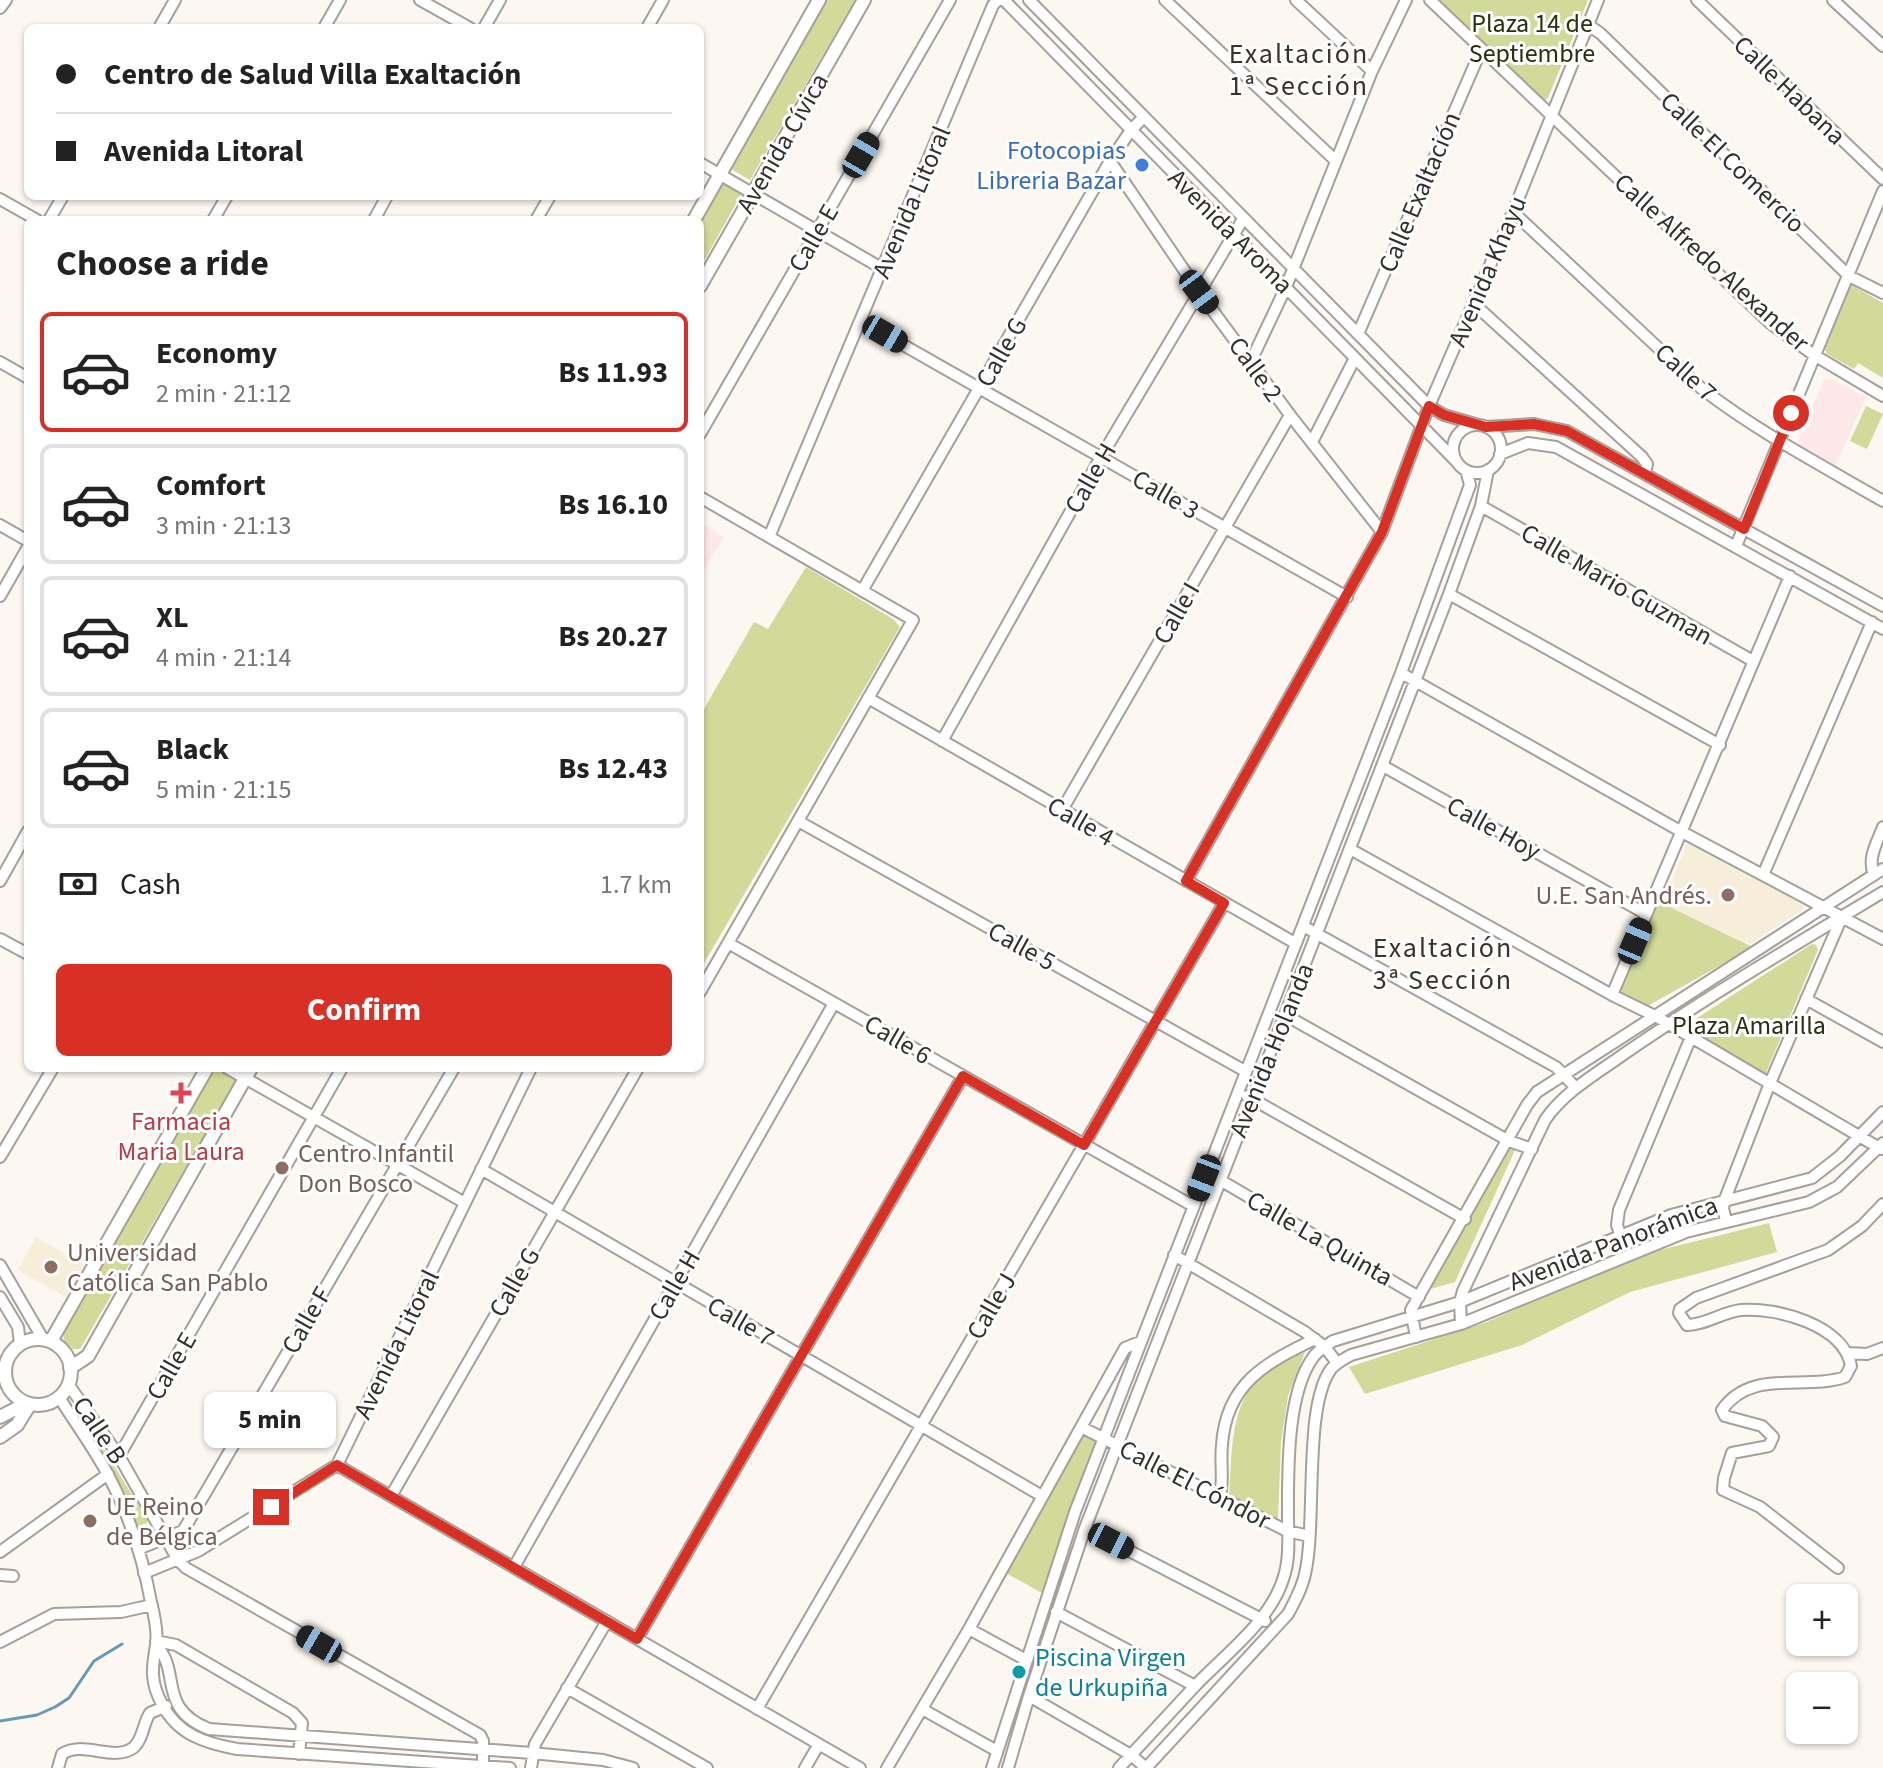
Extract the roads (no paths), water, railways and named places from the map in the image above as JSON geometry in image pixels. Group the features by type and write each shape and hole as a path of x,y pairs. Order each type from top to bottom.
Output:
{"main road":[{"name":"Avenida Cívica","path":"696,216 819,0"},
{"name":"Avenida Cívica","path":"704,279 864,0"},
{"path":"47,1340 205,1072"},
{"path":"70,1368 88,1356 248,1073"},
{"path":"31,1339 47,1340 64,1351 70,1368 68,1384 59,1397 43,1404 28,1403 15,1396 3,1381 8,1357 20,1344 31,1339"},
{"path":"0,1417 28,1403"},
{"path":"0,1437 17,1425 28,1403"}],"street":[{"path":"0,8 6,0"},
{"path":"161,24 175,0"},
{"path":"326,24 340,0"},
{"path":"420,0 463,24"},
{"path":"486,24 500,0"},
{"path":"649,24 663,0"},
{"name":"Calle E","path":"704,427 950,0"},
{"name":"Avenida Litoral","path":"769,537 993,5 998,0"},
{"name":"Avenida Aroma","path":"1004,0 1462,466"},
{"name":"Avenida Aroma","path":"1029,0 1429,406 1444,415 1482,426 1551,426 1567,431 1883,606"},
{"path":"1165,0 1336,161"},
{"path":"1296,0 1372,71"},
{"path":"1251,361 1286,287 1372,71 1406,0"},
{"name":"Calle Alfredo Alexander","path":"1430,0 1770,323 1814,355 1883,396"},
{"name":"Avenida Khayu","path":"1423,427 1429,406 1513,212 1598,0"},
{"name":"Calle Habana","path":"1697,0 1883,179"},
{"path":"1833,0 1883,46"},
{"name":"Calle El Comercio","path":"1588,25 1600,33 1849,276 1883,293"},
{"name":"Calle Exaltación","path":"1358,334 1481,50"},
{"name":"Calle G","path":"862,591 1110,161 1144,117"},
{"name":"Calle 2","path":"1110,161 1199,292 1382,532"},
{"path":"704,165 883,269"},
{"path":"1736,546 1883,191"},
{"path":"0,199 30,216"},
{"name":"Calle 7","path":"1513,212 1701,388 1779,441 1883,501"},
{"name":"Calle H","path":"942,741 1101,457 1243,219"},
{"path":"1474,304 1642,457 1647,466 1645,473"},
{"name":"Calle 3","path":"861,321 1347,597"},
{"path":"1312,442 1355,358"},
{"path":"0,362 24,376"},
{"name":"Calle I","path":"1062,810 1290,415"},
{"path":"1500,454 1499,441 1482,426 1471,426 1458,434 1453,448 1462,466 1474,472 1488,470 1500,454 1528,443 1556,447 1883,629"},
{"path":"1186,881 1382,532 1423,427"},
{"name":"Avenida Holanda","path":"992,1768 1075,1512 1401,673 1467,492 1470,479 1462,466"},
{"name":"Avenida Holanda","path":"1008,1768 1085,1528 1449,594 1483,502 1488,470"},
{"name":"Calle Mario Guzman","path":"1467,492 1753,661"},
{"path":"704,499 913,620 704,985"},
{"path":"0,525 24,539"},
{"path":"0,596 24,554"},
{"path":"1612,995 1790,576"},
{"path":"1449,594 1720,745"},
{"path":"1763,875 1872,622"},
{"path":"1401,673 1682,832 1883,939"},
{"name":"Calle 4","path":"868,698 1295,943"},
{"name":"Calle Hoy","path":"1383,766 1646,914"},
{"name":"Calle 5","path":"798,821 1245,1071"},
{"path":"1416,1337 1411,1310 1537,1092 1878,872 1870,864 1883,827"},
{"path":"0,881 24,838"},
{"path":"1350,849 1612,995 1669,1023 1882,1147"},
{"path":"1461,1324 1463,1291 1551,1111 1576,1088 1669,1023 1883,892"},
{"name":"Calle J","path":"757,1709 1224,903"},
{"path":"1726,1221 1723,1208 1725,1199 1770,1083 1842,917"},
{"path":"1303,926 1564,1073 1576,1088"},
{"path":"0,939 24,952"},
{"name":"Calle 6","path":"728,943 1193,1206"},
{"path":"1806,999 1883,1042"},
{"name":"Calle H","path":"514,1567 834,1003"},
{"path":"1285,1015 1509,1141 1532,1149"},
{"path":"1620,1234 1617,1225 1619,1210 1691,1037"},
{"path":"0,1157 51,1072"},
{"name":"Calle E","path":"119,1456 340,1072"},
{"name":"Calle F","path":"138,1549 183,1531 452,1072"},
{"name":"Avenida Litoral","path":"144,1573 211,1543 337,1465 529,1072"},
{"name":"Calle G","path":"391,1496 636,1072"},
{"path":"248,1073 314,1117 465,1203"},
{"path":"637,1639 963,1076"},
{"path":"1238,1092 1465,1219"},
{"name":"Avenida Panorámica","path":"1325,1347 1333,1341 1460,1302 1671,1215 1812,1178 1840,1156 1883,1112"},
{"name":"Avenida Panorámica","path":"1337,1363 1351,1355 1461,1324 1686,1232 1809,1202 1837,1187 1882,1147"},
{"name":"Calle 7","path":"481,1169 1042,1496"},
{"name":"Calle La Quinta","path":"1220,1180 1419,1297"},
{"path":"1838,1568 1760,1507 1723,1490 1732,1453 1762,1449 1769,1446 1773,1437 1762,1426 1725,1416 1722,1410 1737,1395 1758,1385 1836,1381 1845,1377 1851,1366 1847,1353 1839,1343 1792,1315 1742,1310 1698,1325 1687,1325 1682,1321 1680,1309 1696,1298 1828,1250 1862,1226 1883,1204"},
{"path":"1029,1696 1131,1755 1146,1768 1288,1614 1298,1595 1305,1573 1309,1536 1318,1406 1324,1383 1337,1363 1315,1339 1174,1255"},
{"path":"0,1265 47,1340"},
{"path":"0,1297 18,1327 20,1344"},
{"path":"1220,1495 1224,1429 1235,1397 1256,1371 1268,1362 1315,1339"},
{"path":"887,1768 969,1629 1125,1348 1140,1342"},
{"path":"1119,1768 1271,1605 1285,1574 1295,1407 1306,1371 1325,1347"},
{"path":"1847,1353 1867,1354 1883,1348"},
{"name":"Calle B","path":"68,1384 119,1456 178,1560"},
{"name":"Calle B","path":"59,1397 108,1474 138,1549 152,1605 156,1643"},
{"name":"Calle El Cóndor","path":"1081,1427 1289,1532 1309,1536"},
{"path":"337,1465 860,1768"},
{"path":"0,1552 108,1474"},
{"path":"1085,1528 1275,1628"},
{"path":"178,1560 186,1568 480,1735 484,1749 483,1766"},
{"path":"0,1575 13,1576"},
{"path":"0,1642 54,1614 121,1612 152,1605"},
{"path":"1056,1612 1195,1686"},
{"path":"531,1768 532,1753 607,1621"},
{"path":"969,1629 1026,1660"},
{"path":"156,1643 164,1657 175,1700 191,1719 209,1729 532,1753 603,1760 633,1768"},
{"path":"156,1643 151,1661 153,1681 163,1707 183,1731 209,1744 299,1754 510,1768"},
{"path":"156,1643 176,1645 293,1713 302,1723 299,1754"},
{"path":"567,1688 707,1768"},
{"path":"58,1768 62,1754 69,1749 112,1752 133,1748 150,1713 175,1700"},
{"path":"922,1709 997,1751"},
{"path":"805,1768 819,1744"}],"waterway":[{"path":"0,1721 37,1715 55,1707 69,1698 94,1661 122,1644"}],"place":[{"name":"Fotocopias Libreria Bazar","path":"1142,165"},
{"name":"U.E. San Andrés.","path":"1728,895"},
{"name":"Farmacia Maria Laura","path":"181,1093"},
{"name":"Centro Infantil Don Bosco","path":"282,1168"},
{"name":"Universidad Católica San Pablo","path":"51,1267"},
{"name":"UE Reino de Bélgica","path":"90,1521"},
{"name":"Piscina Virgen de Urkupiña","path":"1019,1672"}],"district":[{"name":"Exaltación 1ª Sección","path":"1299,69"},
{"name":"Exaltación 3ª Sección","path":"1443,963"}],"park label":[{"name":"Plaza 14 de Septiembre","path":"1532,38"},
{"name":"Plaza Amarilla","path":"1749,1025"}]}
